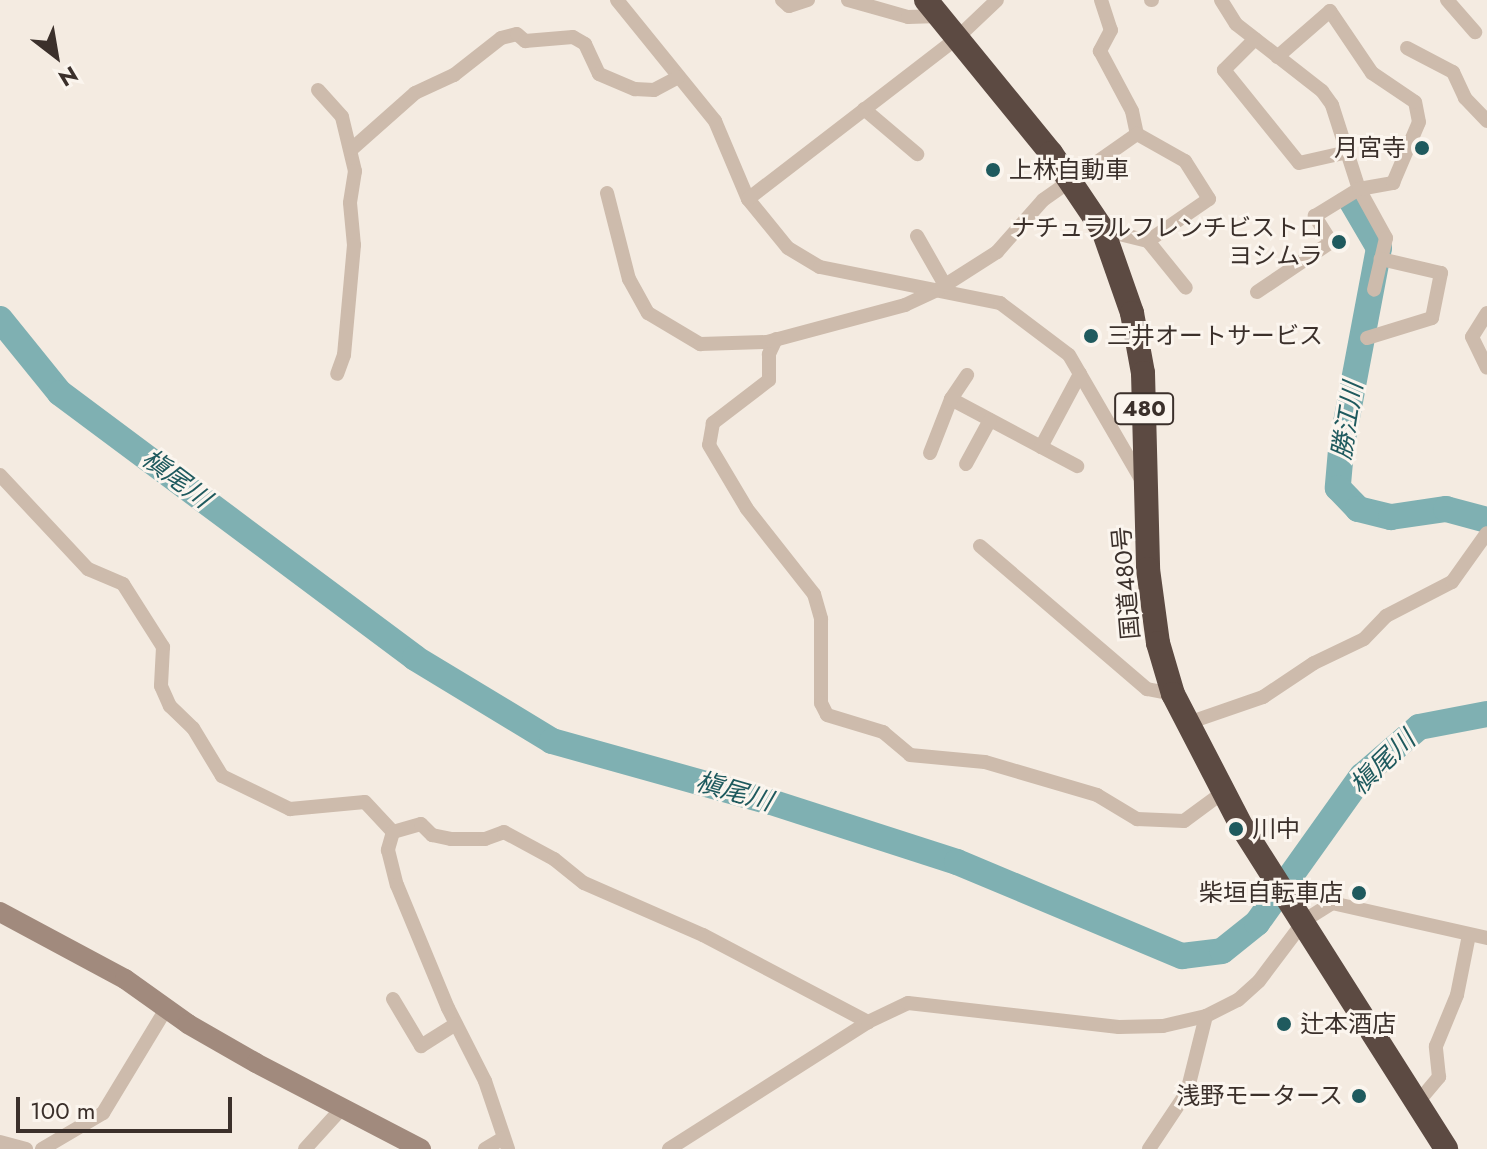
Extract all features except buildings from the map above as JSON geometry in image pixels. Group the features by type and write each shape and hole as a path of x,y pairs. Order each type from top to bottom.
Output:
{"highway":[{"name":"国道480号","path":"932,8 1070,179 1103,230 1132,313 1143,373 1152,607 1173,694 1185,724 1222,793 1446,1149"}],"street":[{"path":"617,0 715,121 748,199 804,260 942,287 1000,303 1057,341 1147,488"},
{"path":"782,0 789,6 808,0"},
{"path":"848,0 908,17 932,8"},
{"path":"748,199 957,38 997,0"},
{"path":"1101,0 1111,30 1100,51 1132,111 1137,134 1185,161 1209,199 1148,241"},
{"path":"1221,0 1236,24 1322,91 1348,152 1359,189 1386,238 1374,290"},
{"path":"1447,0 1475,32"},
{"path":"1257,292 1331,242 1315,216 1359,189 1393,183 1400,174 1419,122 1415,102 1372,73 1330,11 1277,57"},
{"path":"353,148 415,93 454,75 501,38 517,34 525,41 573,37 585,44 599,74 635,89 654,90 678,77"},
{"path":"1255,39 1224,70 1299,163 1348,152"},
{"path":"1407,48 1453,72 1465,98 1487,121"},
{"path":"318,90 342,117 353,148 354,245 344,355 337,374"},
{"path":"864,109 917,154"},
{"path":"607,193 629,279 648,313 700,344 776,339 905,305 942,287 1007,244 1043,200 1137,134"},
{"path":"1103,230 1148,241 1186,288"},
{"path":"917,236 942,287"},
{"path":"1367,338 1432,318 1441,273 1381,259"},
{"path":"1487,313 1472,337 1487,368"},
{"path":"776,339 769,354 769,380 713,423 709,445 747,509 814,594 821,619 821,703 827,715 883,732 910,755 985,762 1097,795 1137,819 1184,821 1222,793"},
{"path":"1041,447 1080,374"},
{"path":"930,453 951,399 967,375"},
{"path":"951,399 1077,466"},
{"path":"966,464 990,420"},
{"path":"0,475 88,569 123,584 163,647 161,686 170,706 193,728 222,776 290,809 365,802 393,832"},
{"path":"1185,724 1263,697 1314,663 1364,639 1386,616 1452,582 1487,533"},
{"path":"980,546 1147,689 1173,694"},
{"path":"393,832 421,824 432,835 451,839 485,839 504,832 554,859 584,883 703,935 868,1022"},
{"path":"393,832 388,850 397,885 456,1024 485,1081 505,1144 485,1149"},
{"path":"669,1149 868,1022 908,1003 1119,1027 1163,1026 1206,1016 1259,981 1300,913 1332,903 1377,909 1487,938"},
{"path":"0,912 125,979 166,1009 421,1149"},
{"path":"1418,1102 1439,1077 1436,1046 1457,995 1469,935"},
{"path":"393,999 421,1046 456,1024"},
{"path":"42,1149 103,1113 166,1009"},
{"path":"1149,1149 1187,1092 1206,1016"},
{"path":"305,1149 342,1108"},
{"path":"0,1142 26,1149"}],"waterway":[{"name":"勝江川","path":"1352,202 1379,248 1341,450 1338,488 1358,509 1391,517 1446,509 1487,520"},
{"name":"槇尾川","path":"0,319 60,393 415,658 552,741 771,802 957,862 1182,956 1222,951 1257,923 1362,776 1419,727 1487,714"}],"place":[{"name":"月宮寺","path":"1422,148"},
{"name":"上林自動車","path":"993,170"},
{"name":"ナチュラルフレンチビストロ ヨシムラ","path":"1339,242"},
{"name":"三井オートサービス","path":"1091,336"},
{"name":"川中","path":"1236,829"},
{"name":"柴垣自転車店","path":"1359,893"},
{"name":"辻本酒店","path":"1284,1024"},
{"name":"浅野モータース","path":"1359,1096"}]}
